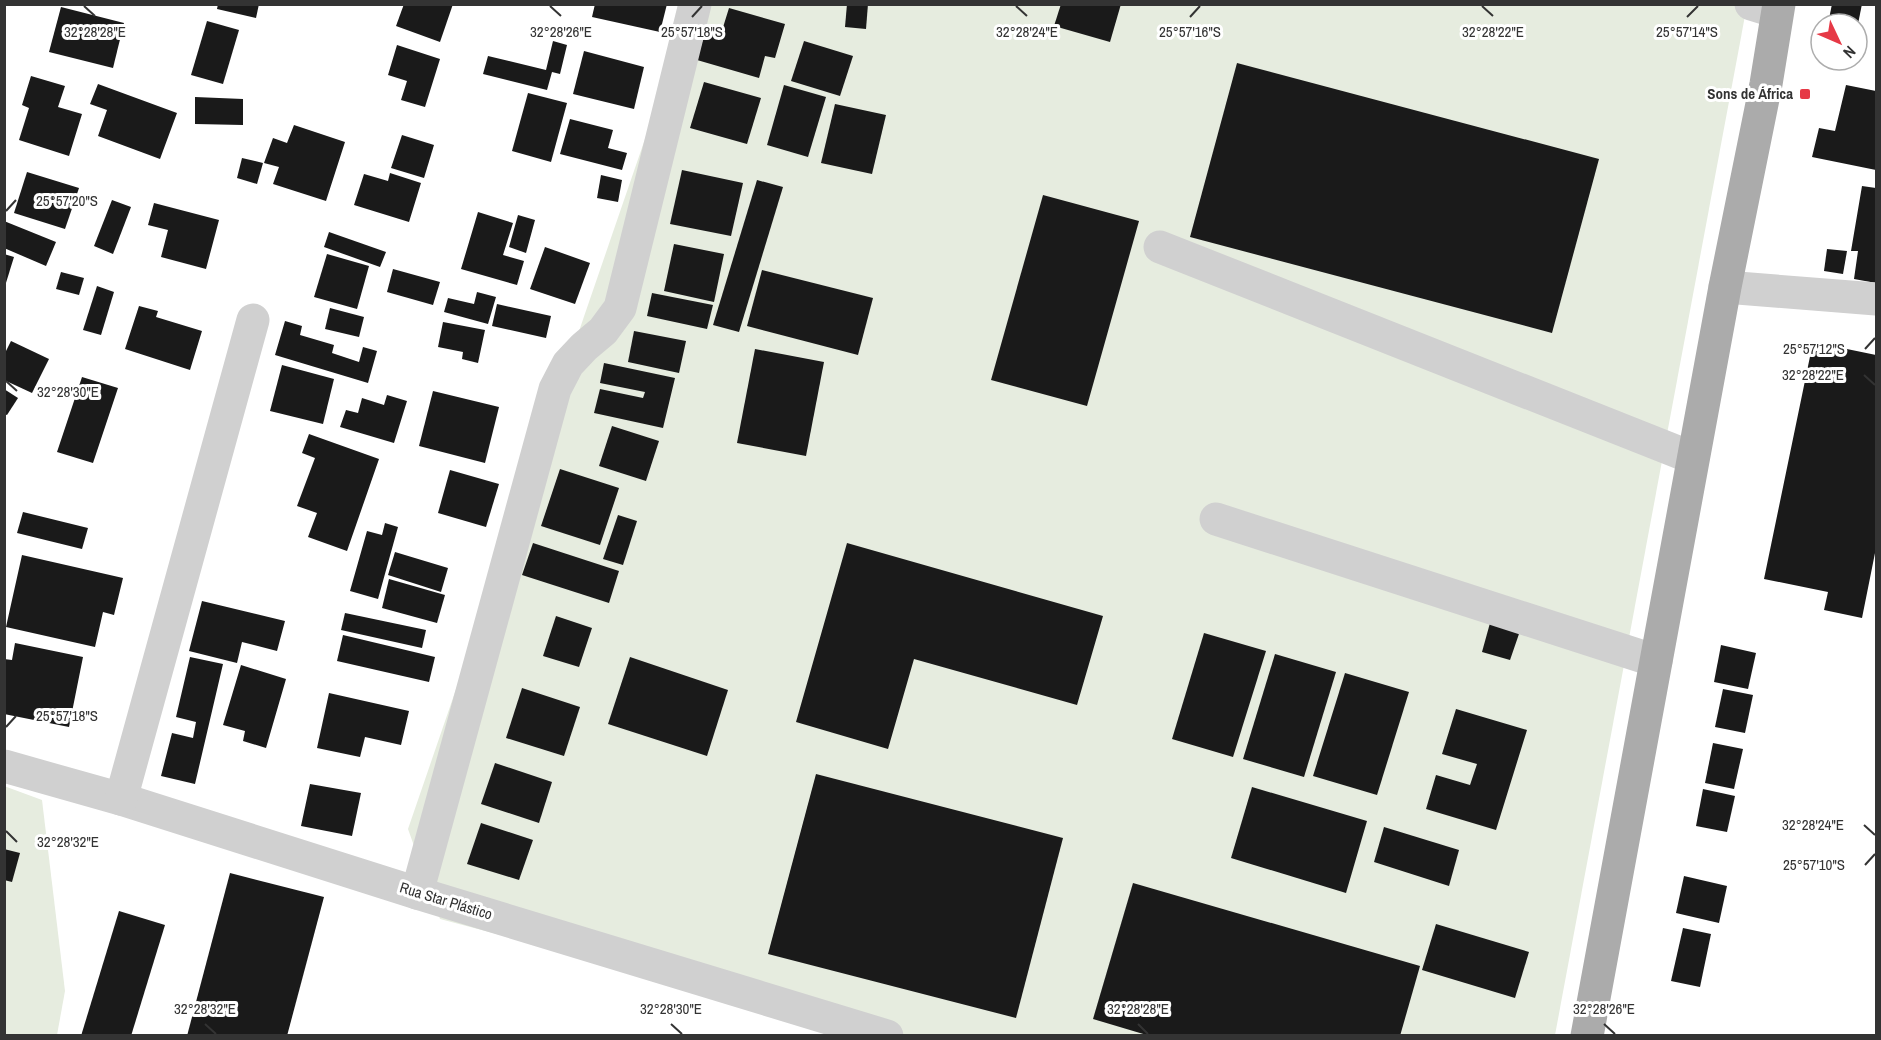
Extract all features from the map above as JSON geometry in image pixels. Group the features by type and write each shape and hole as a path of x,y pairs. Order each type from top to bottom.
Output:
{"main road":[{"path":"1587,1035 1725,287 1766,84 1769,7"}],"street":[{"path":"417,893 555,389 568,364 603,331 620,308 695,4"},
{"path":"1160,248 1693,458"},
{"path":"1725,287 1876,299"},
{"path":"121,799 253,320"},
{"path":"1216,519 1656,661"},
{"name":"Rua Star Plástico","path":"4,766 121,799 417,893 887,1035"}],"shaded area":[{"path":"691,5 1747,5 1555,1035 877,1035 440,919 408,829"},
{"path":"4,786 42,800 65,991 57,1035 5,1035"}],"building":[{"path":"218,4 259,4 256,18 217,9"},
{"path":"404,4 453,4 440,42 396,26"},
{"path":"595,4 667,4 660,32 592,17"},
{"path":"847,4 868,4 866,29 845,27"},
{"path":"1061,4 1121,4 1110,42 1054,26"},
{"path":"1832,4 1862,4 1860,12 1830,12"},
{"path":"61,7 124,23 113,68 49,52"},
{"path":"729,8 785,24 775,58 765,56 759,78 697,60 705,32 720,37"},
{"path":"207,21 239,30 223,84 191,75"},
{"path":"553,41 567,45 560,74 552,72 547,90 483,74 488,56 546,70"},
{"path":"804,41 853,56 840,96 791,81"},
{"path":"397,45 440,59 425,107 401,100 407,81 388,75"},
{"path":"584,51 644,67 634,109 573,94"},
{"path":"1237,63 1599,159 1552,333 1190,237"},
{"path":"31,76 65,86 58,107 82,114 69,156 19,140 29,108 22,105"},
{"path":"704,82 761,98 747,144 690,128"},
{"path":"98,84 177,113 160,159 98,136 107,110 90,104"},
{"path":"784,85 826,97 808,157 767,145"},
{"path":"1846,85 1876,91 1876,170 1812,157 1819,128 1835,131"},
{"path":"528,93 567,103 551,162 512,151"},
{"path":"195,97 243,99 243,125 195,124"},
{"path":"835,104 886,115 872,174 821,163"},
{"path":"570,119 613,130 608,148 627,153 622,170 560,154"},
{"path":"294,125 345,142 326,201 273,184 279,167 264,163 273,138 287,143"},
{"path":"402,135 434,145 424,178 391,168"},
{"path":"242,158 263,163 257,184 237,178"},
{"path":"682,170 743,183 731,236 670,224"},
{"path":"27,172 79,188 65,229 14,213"},
{"path":"390,173 421,183 409,222 354,205 364,174 388,181"},
{"path":"601,175 622,180 618,202 597,198"},
{"path":"757,180 783,187 739,332 713,325"},
{"path":"1862,186 1876,188 1876,283 1854,279 1858,251 1851,251"},
{"path":"1043,195 1139,221 1087,406 991,380"},
{"path":"112,200 131,207 113,254 94,246"},
{"path":"154,203 219,220 206,269 161,257 168,230 148,225"},
{"path":"478,212 513,223 503,255 524,261 517,285 461,269"},
{"path":"518,215 535,220 526,253 509,247"},
{"path":"4,221 56,242 46,266 4,248"},
{"path":"329,232 386,252 380,267 324,247"},
{"path":"674,244 724,254 714,302 664,291"},
{"path":"545,247 590,263 575,304 530,289"},
{"path":"1827,249 1847,251 1843,274 1824,271"},
{"path":"4,254 14,257 5,286 4,286"},
{"path":"327,254 369,266 357,309 314,297"},
{"path":"393,269 440,282 433,305 387,292"},
{"path":"762,270 873,298 858,355 747,326"},
{"path":"61,272 84,278 79,295 56,289"},
{"path":"97,286 114,292 101,335 83,330"},
{"path":"477,292 496,297 488,324 444,312 448,298 474,304"},
{"path":"652,293 713,305 707,329 647,316"},
{"path":"497,304 551,316 546,338 492,326"},
{"path":"139,306 158,311 156,317 202,331 190,370 125,349"},
{"path":"330,308 364,317 359,337 325,329"},
{"path":"285,321 302,326 300,335 334,345 332,353 359,362 363,347 377,351 368,383 275,355"},
{"path":"443,322 485,330 478,363 462,359 463,352 438,347"},
{"path":"634,331 686,341 679,373 628,362"},
{"path":"11,341 49,359 32,393 4,380 4,355"},
{"path":"1813,342 1876,355 1876,548 1862,618 1824,610 1828,592 1764,579"},
{"path":"755,349 824,362 806,456 737,443"},
{"path":"604,363 675,378 663,428 594,413 600,389 643,398 645,392 600,383"},
{"path":"282,365 334,379 323,424 270,411"},
{"path":"82,377 118,388 93,463 57,452"},
{"path":"4,389 18,398 7,415 4,414"},
{"path":"433,391 499,407 485,463 419,446"},
{"path":"387,395 407,401 394,443 340,427 346,410 358,413 362,398 384,405"},
{"path":"612,426 659,441 646,481 599,466"},
{"path":"309,434 379,459 347,551 308,537 317,513 297,506 315,458 302,453"},
{"path":"560,469 619,488 600,545 541,526"},
{"path":"450,470 499,484 486,527 438,513"},
{"path":"23,512 88,528 82,549 17,533"},
{"path":"618,515 637,521 623,565 603,559"},
{"path":"385,523 398,527 378,599 350,591 367,531 382,535"},
{"path":"533,543 619,571 609,603 522,575"},
{"path":"847,543 1103,616 1077,705 914,659 888,749 796,722"},
{"path":"395,552 448,568 441,592 388,575"},
{"path":"22,555 123,578 114,615 103,612 95,647 6,627"},
{"path":"389,579 445,595 437,623 382,608"},
{"path":"202,601 285,621 277,651 242,642 237,663 189,651"},
{"path":"345,613 426,630 422,648 341,630"},
{"path":"556,616 592,628 579,667 543,656"},
{"path":"1490,623 1520,631 1510,660 1482,652"},
{"path":"1204,633 1266,651 1233,757 1172,739"},
{"path":"343,635 435,657 429,682 337,661"},
{"path":"15,643 83,657 69,727 4,714 4,659 12,660"},
{"path":"1721,645 1756,653 1748,689 1714,682"},
{"path":"1275,654 1336,672 1304,777 1243,759"},
{"path":"190,657 223,664 195,784 161,776 172,733 193,738 196,722 176,717"},
{"path":"630,657 728,690 707,756 608,724"},
{"path":"241,665 286,679 266,748 243,741 245,731 223,725"},
{"path":"1345,673 1409,692 1377,795 1313,776"},
{"path":"522,688 580,707 564,756 506,738"},
{"path":"1723,689 1753,695 1745,733 1715,727"},
{"path":"329,693 409,711 401,745 365,737 360,757 317,748"},
{"path":"1456,709 1527,730 1496,830 1426,809 1436,775 1470,785 1477,764 1442,754"},
{"path":"1713,743 1743,749 1734,789 1705,783"},
{"path":"495,763 552,782 539,823 481,804"},
{"path":"816,774 1063,838 1016,1018 768,954"},
{"path":"310,784 361,793 352,836 301,826"},
{"path":"1252,787 1367,821 1346,893 1231,858"},
{"path":"1703,789 1735,796 1727,832 1696,826"},
{"path":"481,823 533,840 519,880 467,864"},
{"path":"1384,827 1459,850 1449,886 1374,862"},
{"path":"4,849 20,853 12,882 4,880"},
{"path":"230,873 324,897 287,1036 187,1036"},
{"path":"1684,876 1727,886 1719,923 1676,913"},
{"path":"1133,883 1420,966 1400,1036 1150,1036 1093,1019"},
{"path":"119,911 165,925 131,1036 81,1036"},
{"path":"1436,924 1529,952 1515,998 1422,970"},
{"path":"1683,928 1711,934 1700,987 1671,981"}],"place":[{"name":"Sons de África","path":"1805,94"}]}
